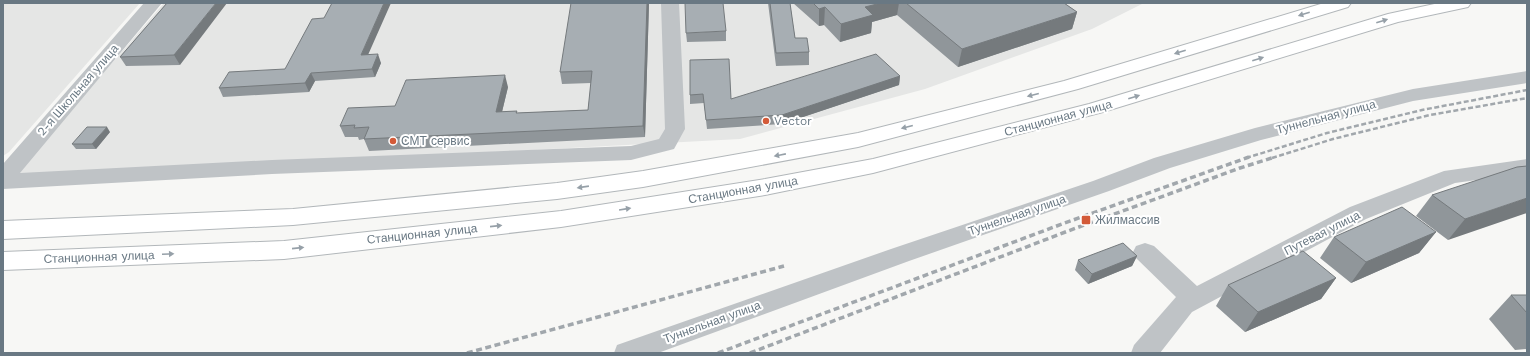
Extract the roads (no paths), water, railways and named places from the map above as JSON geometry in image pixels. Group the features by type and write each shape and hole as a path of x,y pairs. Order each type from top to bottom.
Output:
{"main road":[{"path":"3,230 293,217 557,191 644,179 858,140 1071,86 1342,3"},
{"name":"Станционная улица","path":"3,261 284,250 561,219 765,187 873,166 1096,108 1394,18 1462,3"}],"street":[{"name":"2-я Школьная улица","path":"3,178 153,3"},
{"path":"3,181 272,167 631,153 667,144 675,129 670,3"},
{"name":"Туннельная улица","path":"627,353 900,255 1101,186 1162,163 1255,135 1413,94 1527,77"},
{"name":"Путевая улица","path":"1144,353 1183,305 1358,213 1452,176 1527,166"},
{"path":"1146,252 1195,299"}],"railway":[{"path":"1248,158 1327,133 1422,110 1527,90"},
{"path":"1272,158 1333,139 1430,115 1527,98"},
{"path":"750,353 1068,231 1240,168 1275,157"},
{"path":"718,353 1062,224 1248,158"},
{"path":"467,353 784,266"}],"place":[{"name":"Vector","path":"766,121"},
{"name":"СМТ сервис","path":"393,141"},
{"name":"Жилмассив","path":"1086,220"}]}
